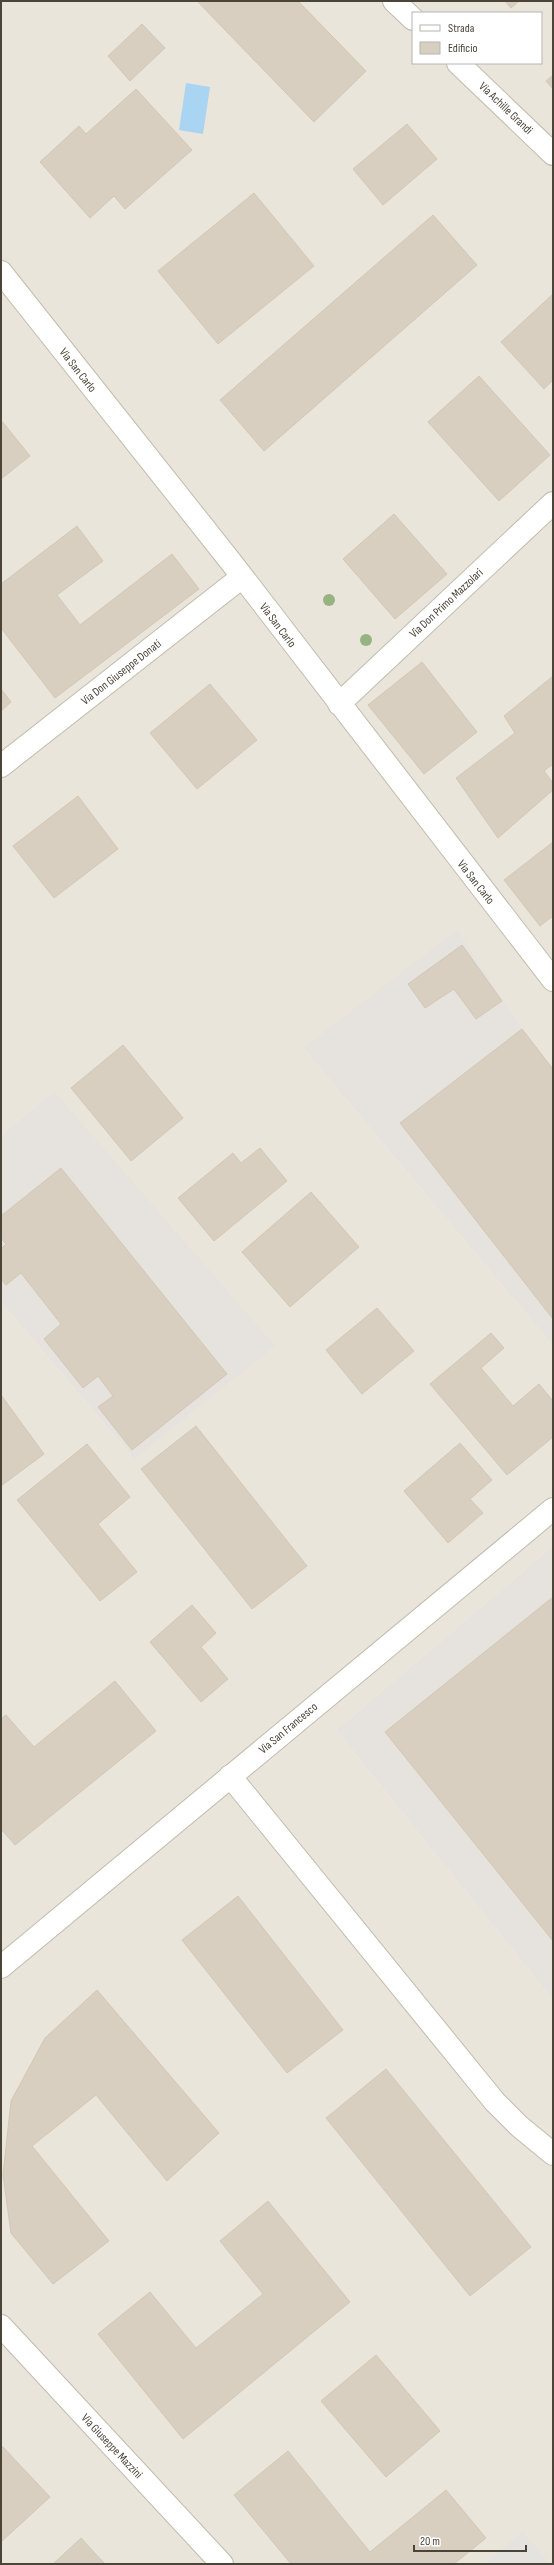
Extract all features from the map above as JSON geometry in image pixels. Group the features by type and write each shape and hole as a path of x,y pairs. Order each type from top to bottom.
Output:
{"street":[{"path":"394,1 412,18"},
{"name":"Via Achille Grandi","path":"459,64 553,154"},
{"name":"Via San Carlo","path":"1,272 242,577 553,980"},
{"name":"Via Don Primo Mazzolari","path":"339,704 553,503"},
{"name":"Via Don Giuseppe Donati","path":"1,766 242,577"},
{"name":"Via San Francesco","path":"1,1967 22,1948 553,1509"},
{"path":"230,1776 495,2102 519,2126 553,2154"},
{"name":"Via San Francesco","path":"1,1983 22,1948"},
{"name":"Via Giuseppe Mazzini","path":"2,2326 222,2564"}],"shaded area":[{"path":"1,1 553,1 553,1068 522,1029 303,1048 553,1346 553,1546 336,1730 553,2000 553,2564 1,2564 1,1302 134,1459 54,1091 1,1135"},
{"path":"457,930 522,1029 553,1068 553,1346 303,1048"},
{"path":"54,1091 275,1346 134,1459 1,1302 1,1135"},
{"path":"553,1546 553,2000 336,1730"},
{"path":"523,2531 550,2564 484,2564"}],"water":[{"path":"186,83 210,87 203,134 179,130"}],"building":[{"path":"197,1 298,1 366,71 314,122"},
{"path":"505,1 519,1 511,8"},
{"path":"142,24 165,48 130,81 108,56"},
{"path":"553,75 553,89 546,81"},
{"path":"136,89 192,150 125,209 114,196 90,218 40,162 79,126 86,134"},
{"path":"407,124 437,159 383,205 353,169"},
{"path":"254,193 314,266 218,344 158,271"},
{"path":"433,215 477,265 264,451 220,400"},
{"path":"553,294 553,380 544,389 501,342"},
{"path":"479,376 550,455 499,501 428,422"},
{"path":"1,420 30,456 1,479"},
{"path":"394,514 447,574 395,619 343,559"},
{"path":"77,526 103,561 57,595 80,625 172,554 199,589 55,698 1,628 1,584"},
{"path":"422,662 477,732 424,774 368,705"},
{"path":"553,676 553,764 544,771 553,783 553,790 498,838 456,778 515,733 504,716"},
{"path":"210,684 257,740 197,789 150,733"},
{"path":"1,689 11,702 1,711"},
{"path":"78,796 118,849 54,898 13,846"},
{"path":"553,842 553,916 540,926 504,880"},
{"path":"462,945 502,1001 476,1019 454,989 425,1008 408,984"},
{"path":"522,1029 553,1069 553,1319 400,1123"},
{"path":"123,1045 183,1118 131,1161 71,1088"},
{"path":"260,1148 287,1181 214,1241 178,1198 233,1153 241,1163"},
{"path":"61,1168 227,1374 132,1450 98,1407 113,1396 98,1376 83,1388 44,1339 61,1324 21,1273 6,1285 1,1279 1,1249 6,1244 1,1238 1,1216"},
{"path":"311,1192 359,1247 290,1307 242,1252"},
{"path":"377,1308 414,1351 362,1394 326,1350"},
{"path":"491,1333 504,1348 481,1368 513,1406 539,1384 553,1401 553,1437 507,1475 430,1384"},
{"path":"1,1395 44,1454 1,1486"},
{"path":"196,1426 307,1566 252,1609 141,1469"},
{"path":"460,1443 492,1480 470,1499 483,1513 448,1543 404,1491"},
{"path":"87,1444 130,1497 98,1524 137,1572 100,1601 17,1500"},
{"path":"553,1597 553,1941 385,1732"},
{"path":"192,1605 216,1633 201,1647 228,1679 201,1702 150,1642"},
{"path":"115,1681 156,1731 15,1845 1,1829 1,1719 6,1715 34,1747"},
{"path":"238,1896 343,2030 287,2073 182,1940"},
{"path":"97,1990 219,2133 167,2181 96,2095 32,2146 109,2241 53,2284 11,2233 3,2175 11,2101 45,2038"},
{"path":"386,2069 531,2247 470,2296 326,2118"},
{"path":"268,2201 350,2302 183,2439 98,2334 150,2292 196,2348 263,2294 220,2241"},
{"path":"376,2355 440,2431 386,2477 321,2401"},
{"path":"2,2446 50,2497 1,2542 1,2447"},
{"path":"288,2451 370,2552 446,2490 486,2538 454,2564 291,2564 234,2495"},
{"path":"81,2538 105,2564 53,2564"}]}
